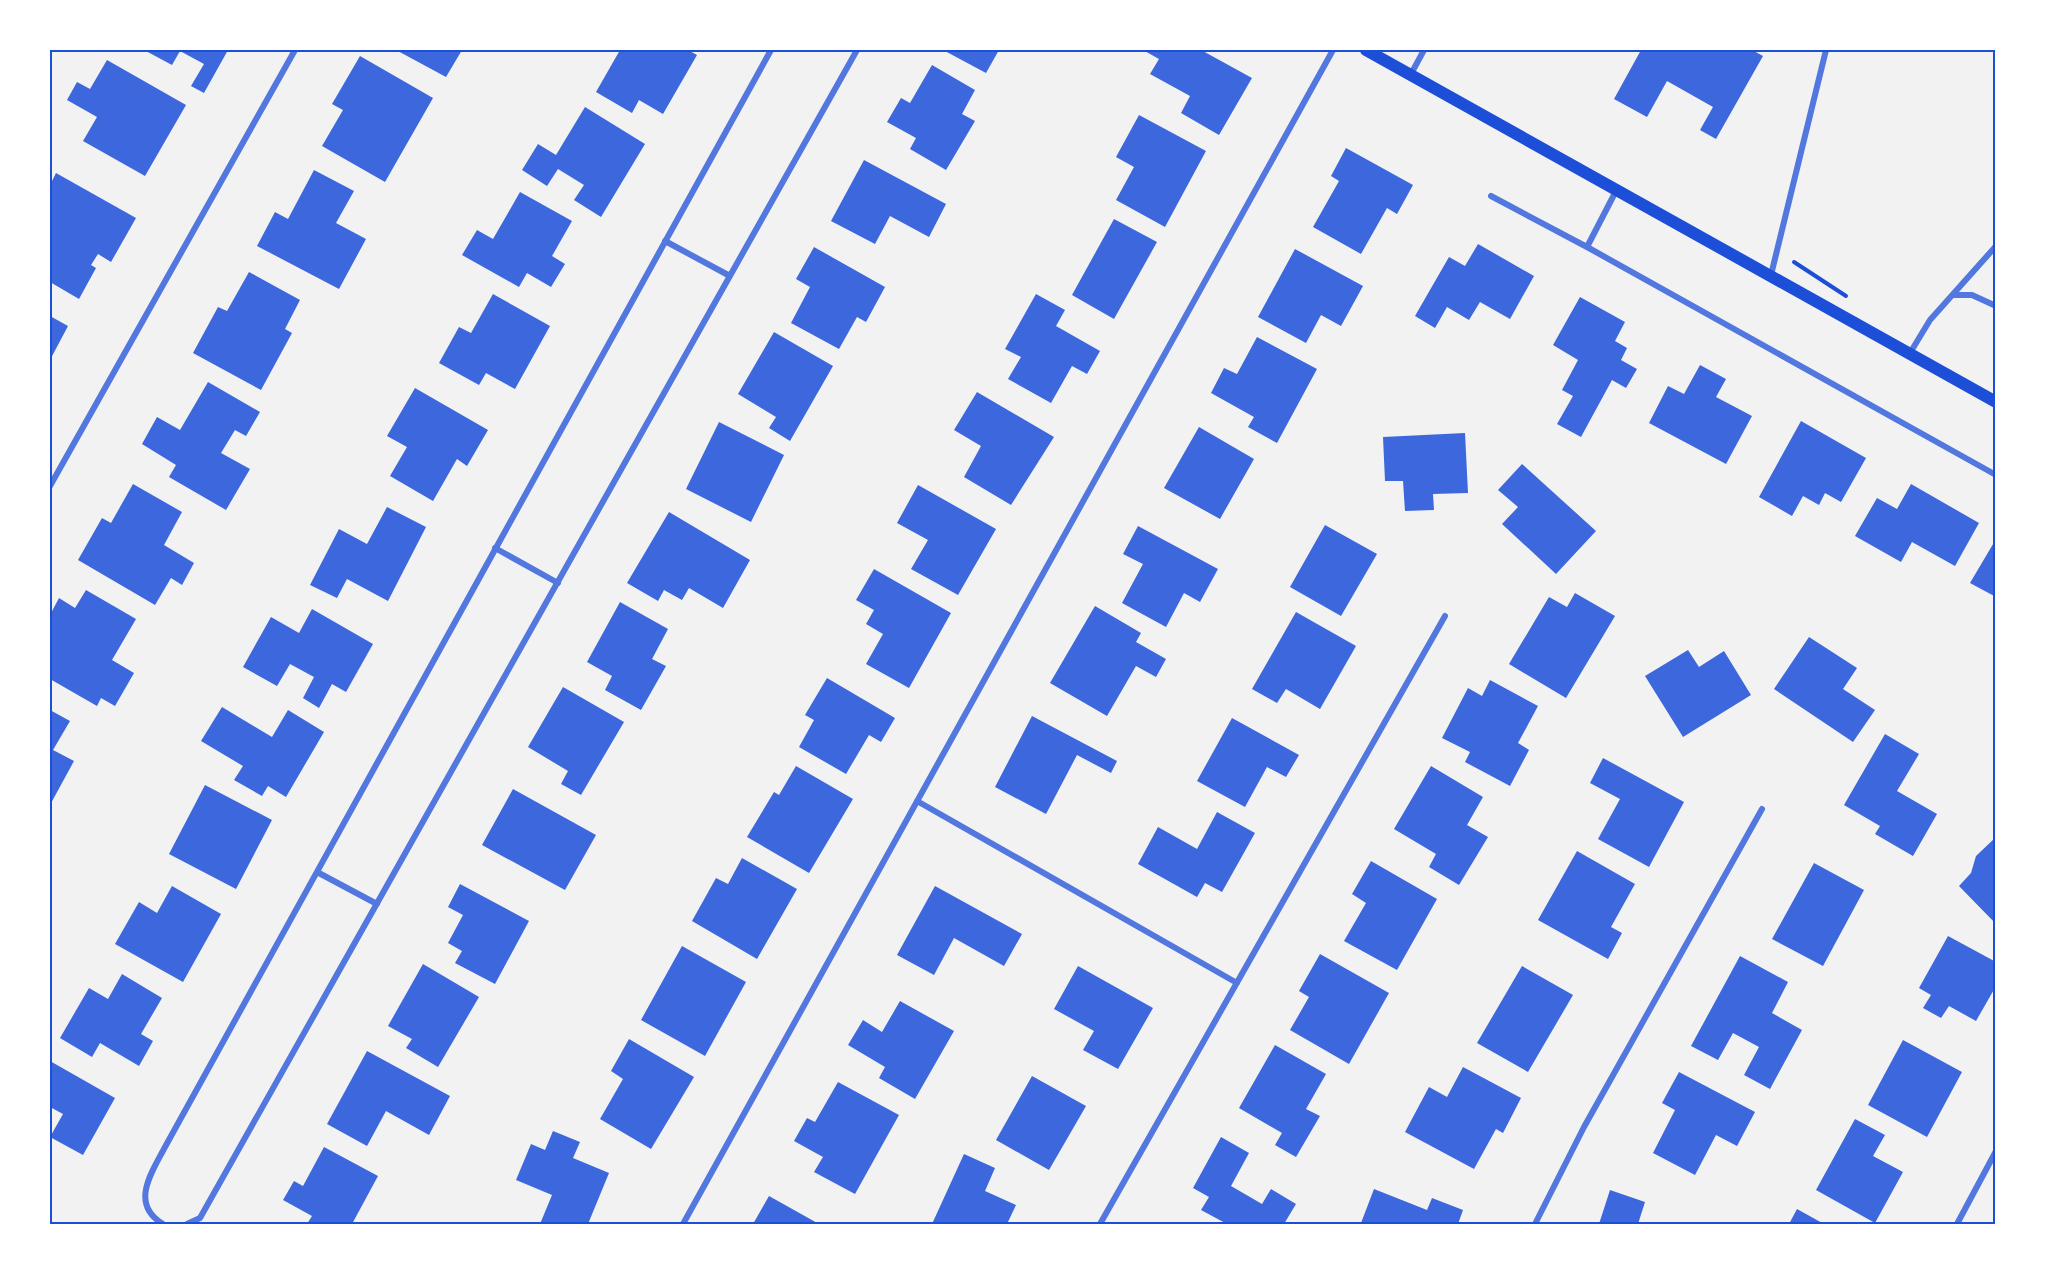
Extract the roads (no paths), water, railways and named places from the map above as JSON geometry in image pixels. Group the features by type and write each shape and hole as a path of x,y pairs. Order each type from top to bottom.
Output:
{"main road":[{"path":"1366,50 1995,402"}],"street":[{"path":"50,486 295,50"},
{"path":"163,1224 155,1220 146,1205 144,1188 771,50"},
{"path":"187,1224 200,1218 857,50"},
{"path":"683,1224 1333,50"},
{"path":"1411,75 1424,50"},
{"path":"1771,275 1826,50"},
{"path":"1587,246 1617,189"},
{"path":"1491,196 1587,246 1995,475"},
{"path":"665,242 730,276"},
{"path":"1910,354 1930,320 1995,246"},
{"path":"1954,295 1972,295 1995,306"},
{"path":"495,548 558,583"},
{"path":"1100,1224 1444,616"},
{"path":"917,801 1237,983"},
{"path":"1535,1224 1584,1127 1762,809"},
{"path":"317,872 377,904"},
{"path":"1957,1224 1995,1151"}]}
